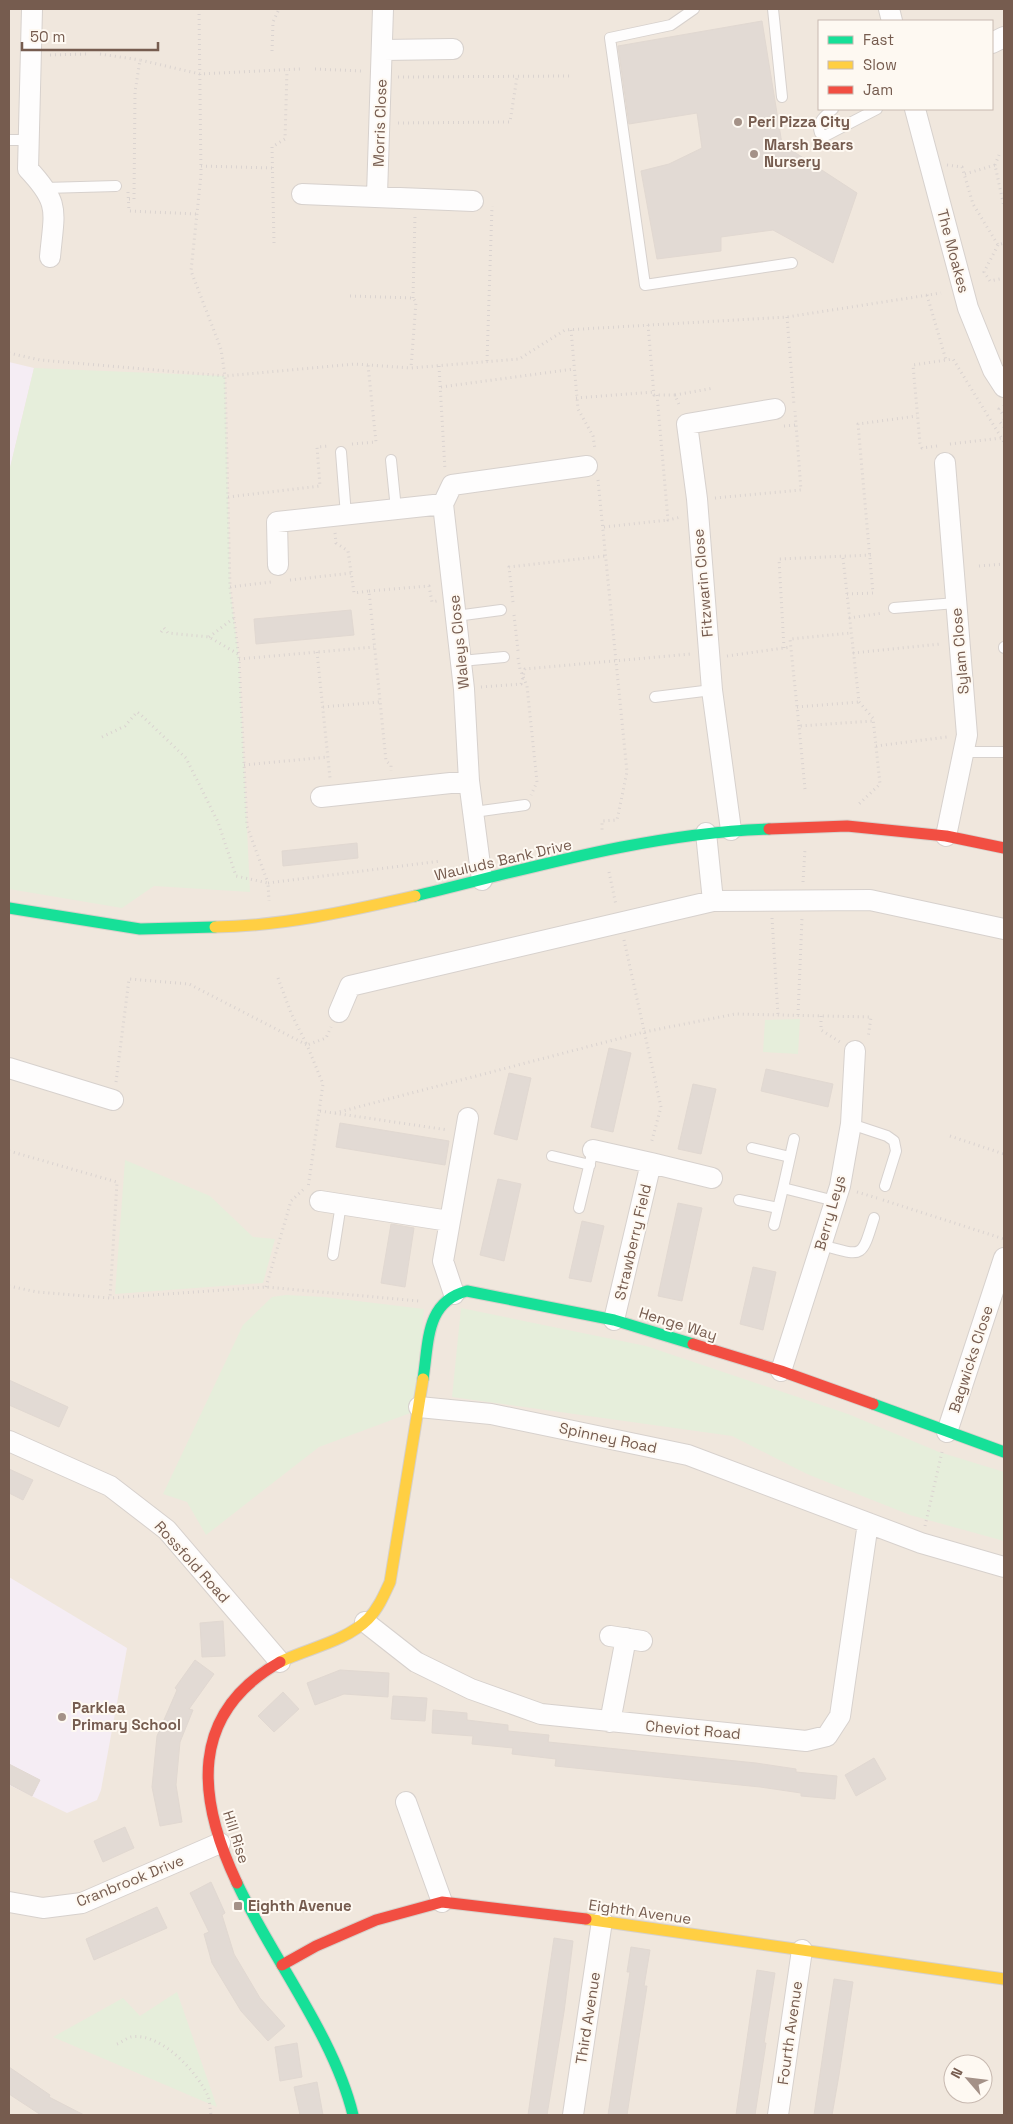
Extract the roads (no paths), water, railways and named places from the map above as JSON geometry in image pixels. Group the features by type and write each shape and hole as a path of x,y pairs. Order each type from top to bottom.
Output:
{"street":[{"path":"32,9 31,55 18,140 28,169 46,188 54,208 50,257"},
{"name":"Morris Close","path":"378,195 383,9"},
{"path":"383,50 453,49"},
{"name":"The Moakes","path":"915,110 968,308 993,370 1004,388"},
{"path":"302,194 378,195 483,200"},
{"name":"Fitzwarin Close","path":"731,830 712,690 697,506 687,424 775,409"},
{"name":"Sylam Close","path":"945,463 967,735 946,836"},
{"path":"278,565 277,522 443,504 452,485 593,465"},
{"name":"Waleys Close","path":"443,504 464,689 470,781 482,880"},
{"path":"326,796 470,781"},
{"name":"Wauluds Bank Drive","path":"9,908 140,929 235,928 340,913 605,851 731,830 847,826 946,836 1004,848"},
{"path":"706,834 713,901"},
{"path":"338,1012 350,986 619,921 713,901 870,900 1004,929"},
{"name":"Berry Leys","path":"781,1371 837,1194 851,1124 855,1051"},
{"path":"9,1068 113,1100"},
{"path":"365,1622 376,1608 390,1582 433,1320 441,1302 454,1294 443,1261 468,1118"},
{"name":"Strawberry Field","path":"591,1158 651,1163 712,1178"},
{"name":"Strawberry Field","path":"614,1320 651,1163"},
{"path":"313,1194 341,1204 449,1221"},
{"name":"Bagwicks Close","path":"947,1432 1004,1258"},
{"name":"Henge Way","path":"454,1294 467,1291 614,1320 781,1371 1004,1452"},
{"name":"Spinney Road","path":"419,1407 491,1414 688,1455 921,1543 1004,1567"},
{"name":"Rossfold Road","path":"9,1441 110,1486 167,1530 280,1662"},
{"name":"Cheviot Road","path":"365,1622 416,1662 471,1689 541,1714 806,1741 827,1736 840,1716 868,1523"},
{"name":"Hill Rise","path":"353,2115 348,2093 334,2060 241,1894 220,1843 211,1809 208,1765 212,1733 224,1712 244,1687 280,1662 347,1634 365,1622"},
{"path":"610,1722 626,1638"},
{"path":"406,1802 442,1902"},
{"name":"Cranbrook Drive","path":"9,1902 43,1908 82,1903 220,1843"},
{"name":"Eighth Avenue","path":"282,1965 316,1946 376,1920 442,1902 602,1921 1004,1979"},
{"name":"Third Avenue","path":"573,2115 602,1921"},
{"name":"Fourth Avenue","path":"778,2115 802,1950"}],"lane":[{"path":"694,9 671,25 610,38 645,284 792,263"},
{"path":"773,9 782,97"},
{"path":"832,110 821,119 818,128 820,133 826,136 875,110"},
{"path":"46,188 116,186"},
{"path":"337,449 340,516"},
{"path":"391,460 396,509"},
{"path":"891,610 956,603"},
{"path":"455,607 501,610"},
{"path":"461,661 504,656"},
{"path":"655,697 712,690"},
{"path":"964,752 1004,752"},
{"path":"474,812 525,805"},
{"path":"851,1124 887,1136 894,1141 896,1151 885,1186"},
{"path":"774,1225 794,1139"},
{"path":"752,1148 790,1158"},
{"path":"552,1156 591,1158 579,1208"},
{"path":"783,1188 837,1194"},
{"path":"739,1200 778,1208"},
{"path":"333,1255 341,1204"},
{"path":"821,1245 854,1253 860,1252 864,1248 874,1218"}],"place":[{"name":"Peri Pizza City","path":"738,122"},
{"name":"Marsh Bears Nursery","path":"754,154"},
{"name":"Parklea Primary School","path":"62,1717"},
{"name":"Eighth Avenue","path":"238,1906"}]}
